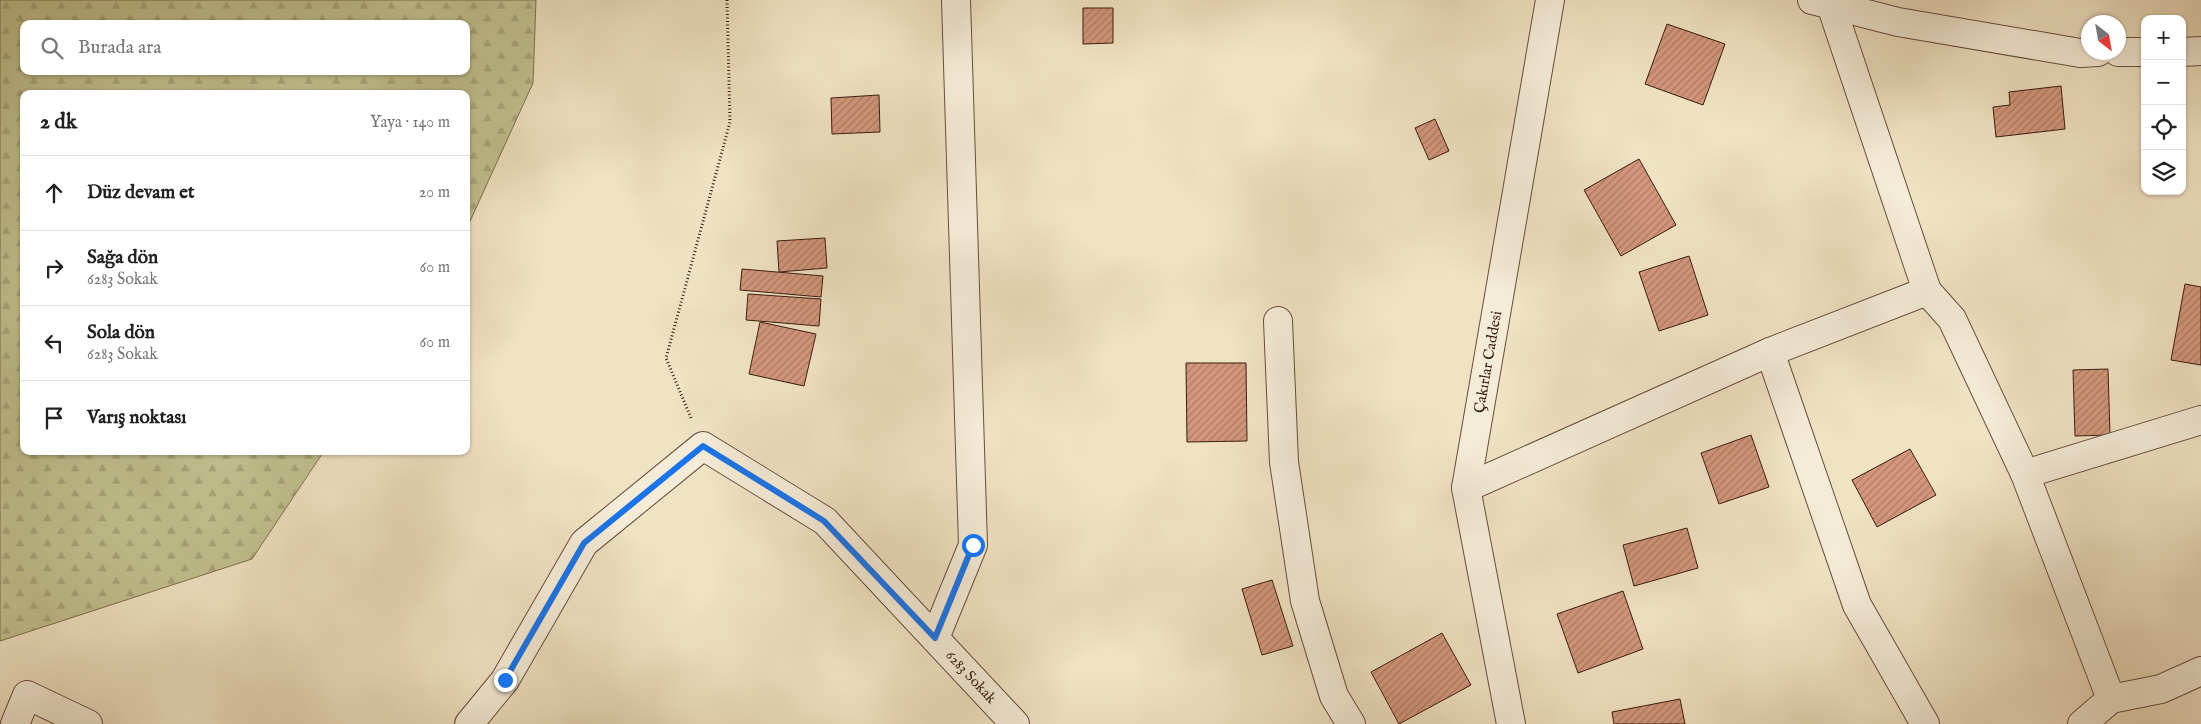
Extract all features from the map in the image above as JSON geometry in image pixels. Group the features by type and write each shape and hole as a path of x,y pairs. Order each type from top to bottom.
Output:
{"street":[{"path":"935,638 973,545 956,0"},
{"name":"Çakırlar Caddesi","path":"1511,724 1466,488 1550,0"},
{"path":"1825,2 1898,22 2081,53"},
{"path":"1825,2 1927,291 1952,319 2025,474 2111,700"},
{"path":"2186,52 2201,51"},
{"path":"2126,52 2141,52"},
{"path":"1466,488 1770,352 1927,291"},
{"path":"1278,321 1284,462 1305,601 1334,696 1351,724"},
{"path":"1770,352 1857,605 1925,724"},
{"path":"2025,474 2201,420"},
{"name":"6283 Sokak","path":"703,446 824,521 1015,724"},
{"path":"469,724 505,680 584,543 703,446"},
{"path":"2082,724 2111,700 2161,689 2201,671"},
{"path":"15,724 27,695 88,724"}],"path":[{"path":"703,446 666,358 730,122 727,0"}],"green space":[{"path":"0,0 536,0 533,83 470,221 470,90 20,90 20,455 321,455 252,559 0,641"}],"building":[{"path":"1083,8 1113,8 1113,43 1083,44"},
{"path":"1667,24 1725,44 1703,105 1645,84"},
{"path":"2061,86 2065,129 1996,137 1993,107 2010,105 2009,92"},
{"path":"879,95 880,132 832,134 831,98"},
{"path":"1435,119 1449,151 1429,160 1415,128"},
{"path":"1639,159 1676,225 1621,256 1584,190"},
{"path":"825,238 827,268 779,272 777,241"},
{"path":"1689,256 1708,315 1659,331 1639,272"},
{"path":"742,269 823,276 821,297 740,290"},
{"path":"2185,284 2201,287 2201,365 2171,360"},
{"path":"748,294 821,299 819,326 746,320"},
{"path":"760,322 816,334 804,386 749,374"},
{"path":"1186,363 1246,363 1247,441 1187,442"},
{"path":"2108,369 2110,435 2075,436 2073,370"},
{"path":"1751,435 1769,487 1719,504 1701,453"},
{"path":"1910,449 1936,495 1877,527 1852,480"},
{"path":"1687,528 1698,568 1634,586 1623,545"},
{"path":"1272,580 1293,646 1262,655 1242,589"},
{"path":"1623,591 1643,649 1578,673 1557,614"},
{"path":"1442,633 1471,685 1399,724 1371,672"},
{"path":"1680,699 1685,724 1614,724 1612,712"}],"route":[{"path":"505,680 584,543 703,446 824,521 935,638 973,545"}]}
